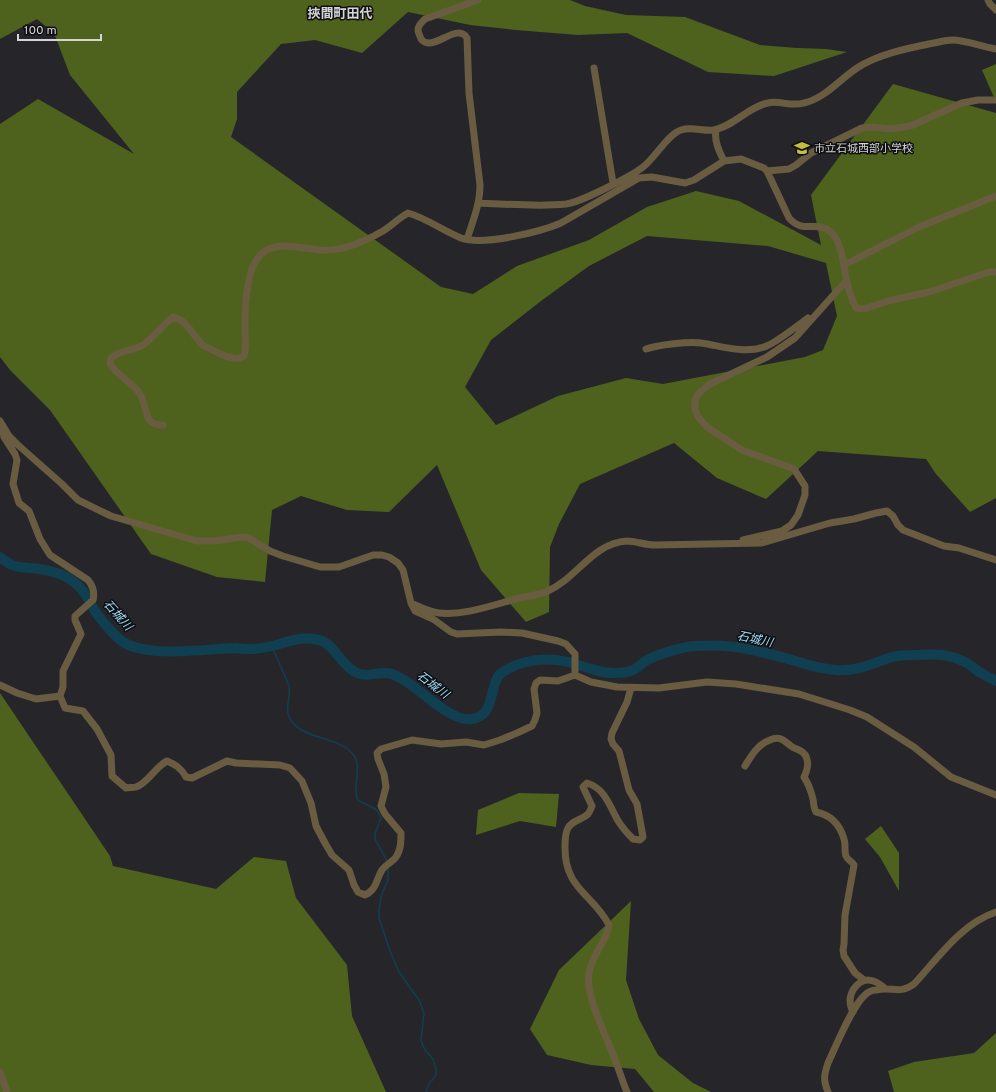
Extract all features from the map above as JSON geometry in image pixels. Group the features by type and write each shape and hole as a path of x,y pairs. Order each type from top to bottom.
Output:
{"street":[{"path":"467,239 478,203 480,185 469,93 467,38 462,33 433,42 427,42 420,38 418,30 419,25 425,19 478,0"},
{"path":"988,0 996,10"},
{"path":"478,203 568,204 614,184 641,169 650,162 677,132 686,129 707,131 716,130 730,123 752,108 770,102 792,105 804,103 821,96 866,63 900,51 950,40 961,41 996,50"},
{"path":"594,68 614,184"},
{"path":"767,171 789,169 811,153 862,128 872,127 891,129 914,125 962,103 978,100 996,100"},
{"path":"716,130 718,148 724,162"},
{"path":"163,425 152,424 147,420 144,401 137,390 114,371 110,364 111,358 117,353 143,345 173,317 182,321 204,346 235,359 240,358 244,356 246,348 245,314 248,280 256,260 265,250 279,246 322,250 344,248 365,240 384,230 408,213 472,241 505,239 550,228 561,223 639,178 652,177 685,183 694,180 724,162 741,159 764,168 767,171 788,218 794,224 802,227 820,227 828,230 837,240 844,265 846,281 852,301 856,308 864,308 930,292 989,272 996,272"},
{"path":"844,265 919,227 996,196"},
{"path":"730,544 782,531 791,525 798,515 805,495 805,486 794,469 742,450 707,428 695,410 695,400 700,392 710,384 767,357 794,338 846,281"},
{"path":"646,349 658,345 700,342 719,347 750,350 766,347 816,313"},
{"path":"1,423 9,436 18,446 78,500 111,516 197,541 215,541 244,536 270,551 320,567 339,567 373,555 389,557 398,562 403,570 411,604 415,611 433,619 451,632 457,634 501,632 522,633 552,639 566,644 575,654 575,674"},
{"path":"1,423 4,437 15,454 17,460 13,484 19,503 29,511 40,539 50,555 88,580 94,590 93,600 75,616 75,620 81,634 63,671 63,687 60,696 66,708 83,711 97,729 111,755 112,776 126,788 136,786 149,777 159,765 167,761 181,769 186,777 192,778 227,761 236,764 280,765 290,768 302,781 311,803 316,826 332,855 349,870 358,892 366,895 375,888 381,871 388,863 396,859 401,847 401,833 385,814 381,806 386,787 384,774 377,754 381,749 412,740 441,744 466,742 484,745 500,740 532,726 537,713 534,689 536,683 540,680 558,681 575,674 591,682 617,687 659,688 708,682 736,684 799,694 867,717 914,747 951,777 996,795"},
{"path":"411,604 438,613 456,614 546,592 569,578 589,558 601,549 628,541 644,545 762,543 830,523 887,511 893,516 903,530 944,546 959,548 996,560"},
{"path":"0,685 36,699 60,696"},
{"path":"627,1092 594,1007 589,985 588,975 590,966 604,940 609,925 601,912 573,881 566,862 565,835 568,827 573,822 588,814 592,806 582,787 587,783 595,785 602,793 617,820 633,839 640,840 643,837 636,804 618,752 611,739 612,733 627,702 631,688"},
{"path":"745,766 762,744 770,739 776,738 784,739 792,747 807,756 808,762 804,777 813,798 814,808 816,812 824,813 830,816 835,823 845,840 845,855 854,865 845,915 843,950 844,956 855,973 864,980"},
{"path":"828,1092 824,1082 828,1063 853,1012 866,994 875,990 901,990 908,988 914,984 962,933 978,920 996,912"},
{"path":"853,1012 849,997 859,983 864,980 871,980 880,984 886,989"},
{"path":"0,1072 7,1092"}],"green space":[{"path":"0,0 570,0 585,6 626,15 685,17 760,45 826,49 847,52 774,76 708,72 627,33 578,35 516,30 470,25 408,12 362,53 315,40 281,44 237,92 237,119 231,137 441,287 473,294 517,266 589,240 647,207 696,191 739,201 821,245 811,195 893,84 996,113 996,498 970,512 936,474 926,459 818,451 766,499 717,478 674,443 580,484 559,524 550,547 549,612 526,622 481,570 437,465 389,512 347,510 301,496 272,510 265,582 217,577 151,554 50,410 10,370 0,357 0,124 38,99 134,154 70,75 54,33 37,19 0,39","holes":["647,236 768,246 826,263 837,316 823,350 805,357 663,384 626,378 558,396 496,425 465,387 491,340 589,266"]},
{"path":"996,64 996,102 982,70"},
{"path":"0,693 110,856 113,866 216,889 254,857 286,861 296,898 347,965 352,1016 386,1092 0,1092"},
{"path":"519,793 559,794 556,827 520,821 476,835 478,810"},
{"path":"881,826 899,853 899,891 880,857 865,839"},
{"path":"631,901 626,980 639,1019 658,1055 693,1083 711,1092 654,1092 635,1069 591,1065 547,1055 530,1029 559,970"},
{"path":"996,1033 996,1092 894,1092 888,1071 914,1062 974,1053"}],"waterway":[{"name":"石城川","path":"0,557 15,566 50,571 68,578 80,587 100,618 114,634 123,642 134,647 162,651 193,651 235,648 254,649 298,639 314,639 321,641 332,648 344,663 355,672 364,675 383,673 392,674 401,678 442,709 463,719 472,719 485,713 499,675 516,665 538,660 557,660 569,662 601,672 620,673 633,670 647,660 664,653 695,646 742,648 831,670 850,670 898,656 928,654 941,655 954,657 967,663 996,681"},
{"path":"272,646 289,686 288,714 292,722 299,729 345,747 355,758 357,764 356,794 358,800 377,810 381,818 375,834 375,839 387,861"},
{"path":"388,867 388,880 381,896 379,918 399,972 419,1000 424,1013 421,1041 425,1050 433,1059 436,1069 436,1075 429,1084 426,1092"}],"place":[{"name":"市立石城西部小学校","path":"802,148"}],"district":[{"name":"挾間町田代","path":"340,13"}]}
